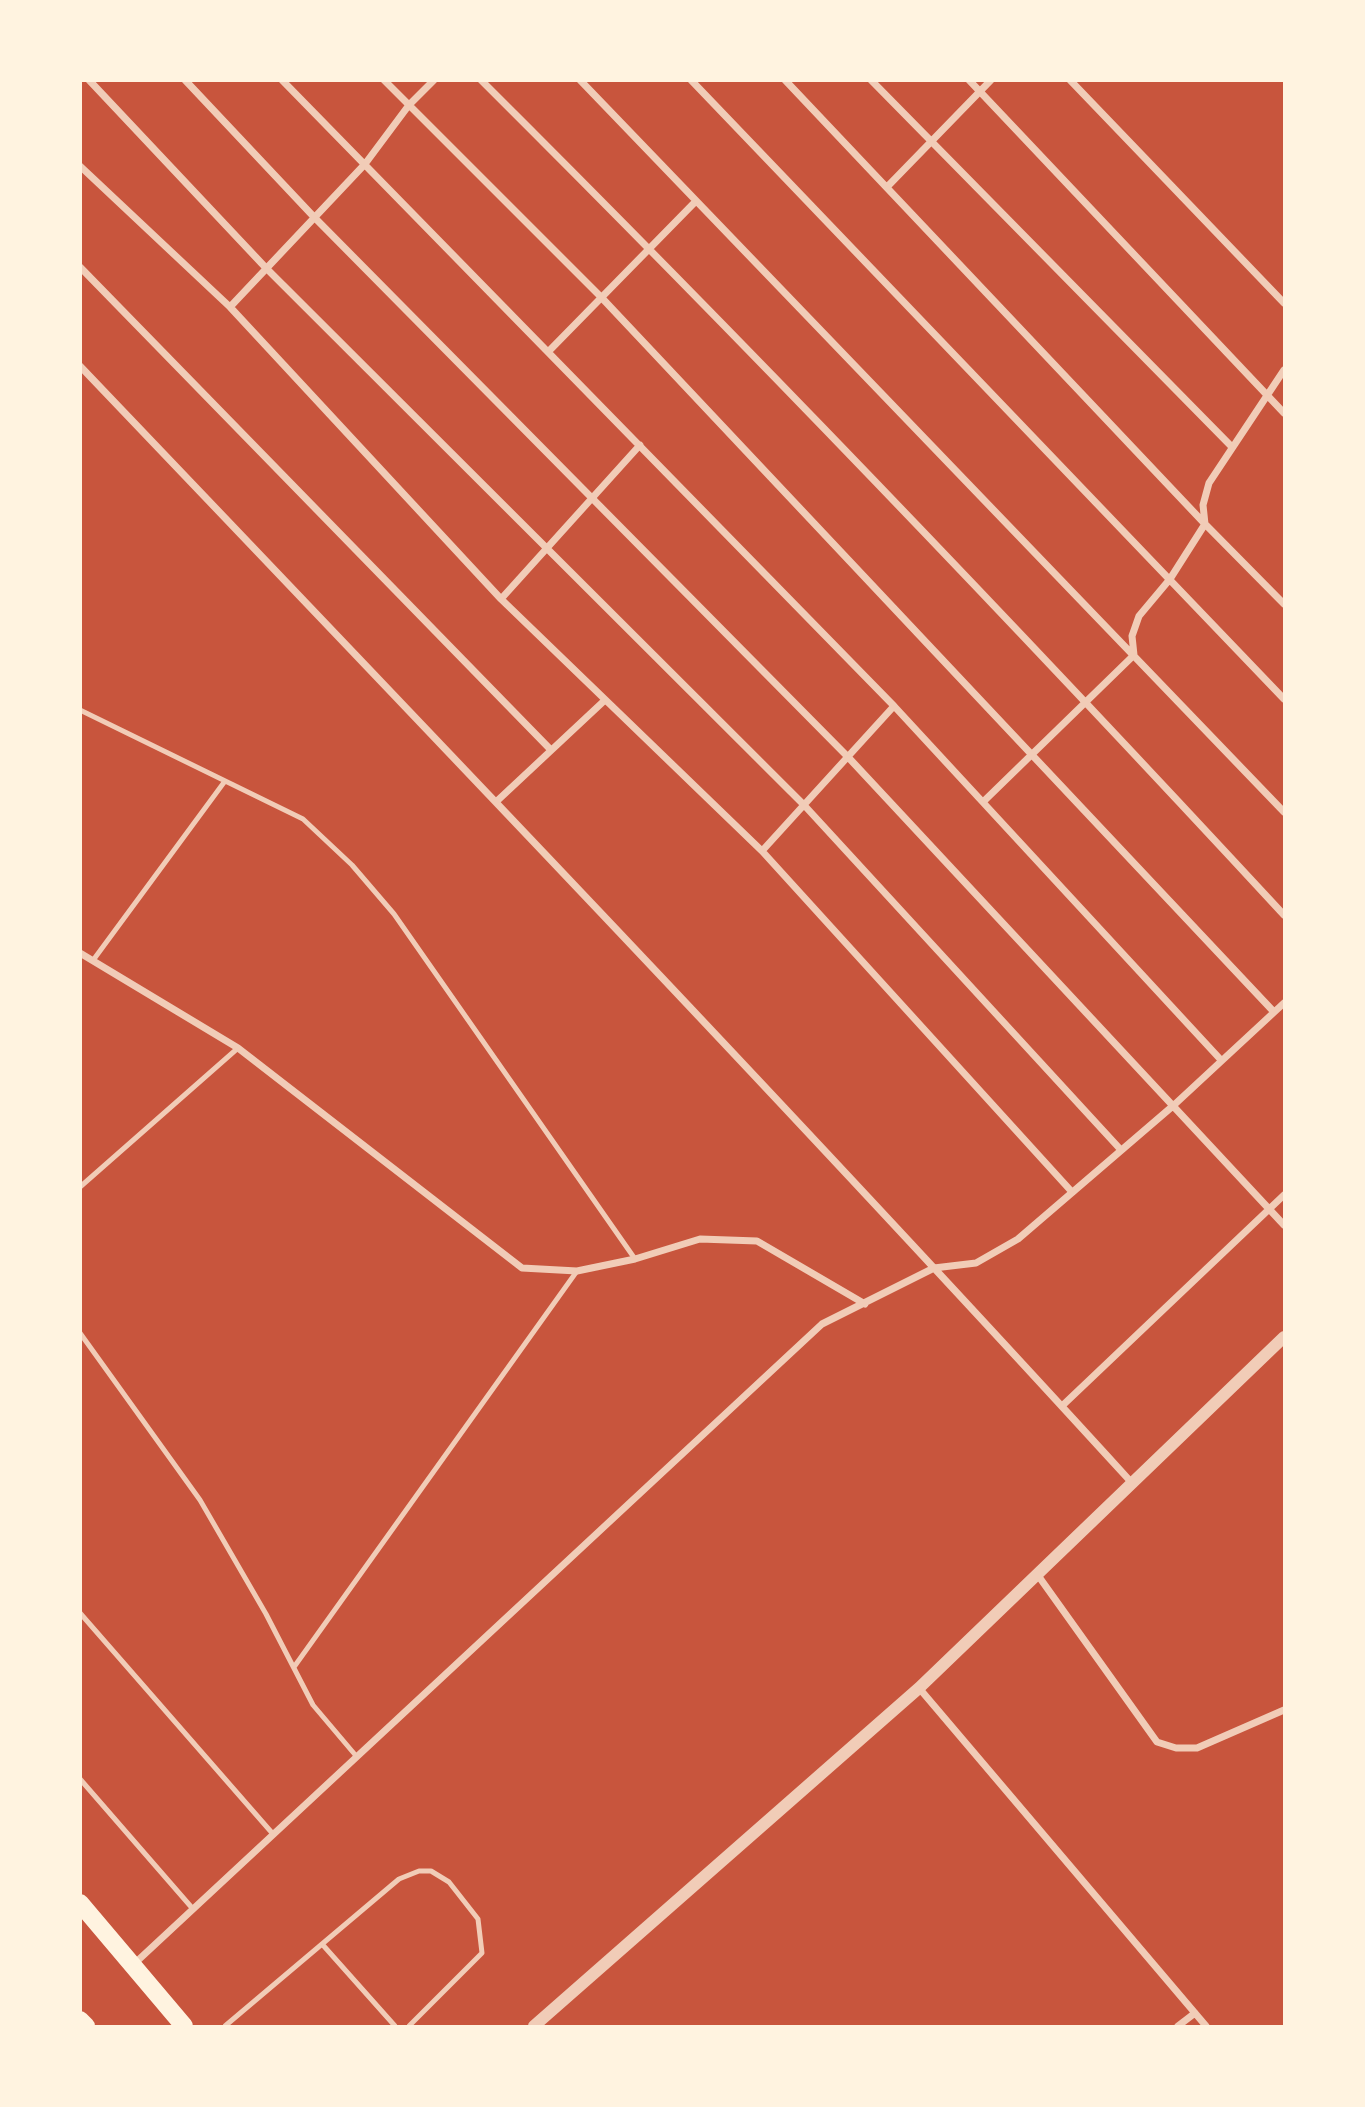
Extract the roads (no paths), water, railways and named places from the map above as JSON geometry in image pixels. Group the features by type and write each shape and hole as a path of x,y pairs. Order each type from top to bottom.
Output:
{"main road":[{"path":"80,1903 184,2026"},
{"path":"80,2020 86,2026"}],"street":[{"path":"89,80 266,268 804,805 1121,1150"},
{"path":"186,80 314,217 848,757 1284,1225"},
{"path":"282,80 894,706 1221,1060"},
{"path":"384,80 601,297 1274,1013"},
{"path":"230,307 365,164 409,105 434,80"},
{"path":"481,80 649,248 1086,701 1284,915"},
{"path":"580,80 1284,811"},
{"path":"691,80 1284,699"},
{"path":"785,80 1284,604"},
{"path":"871,80 1233,447"},
{"path":"969,80 1284,413"},
{"path":"887,187 991,80"},
{"path":"1070,80 1284,303"},
{"path":"80,166 230,307 501,599 762,851 1072,1192"},
{"path":"548,352 696,201"},
{"path":"80,267 551,750"},
{"path":"80,366 496,801 1132,1483"},
{"path":"1134,655 1132,636 1139,616 1170,579 1205,524 1203,505 1209,483 1284,370"},
{"path":"501,599 640,445"},
{"path":"983,802 1134,655"},
{"path":"496,801 605,700"},
{"path":"762,851 894,706"},
{"path":"80,953 238,1048 522,1268 577,1271 635,1259 700,1239 757,1241 864,1304"},
{"path":"133,1964 822,1324 934,1268 976,1263 1017,1239 1174,1105 1284,1003"},
{"path":"1062,1406 1284,1195"},
{"path":"534,2026 919,1688 1284,1336"},
{"path":"1037,1574 1157,1742 1176,1748 1197,1748 1284,1710"},
{"path":"919,1688 1206,2026"},
{"path":"1178,2026 1195,2013"}],"lane":[{"path":"80,710 303,819 352,865 394,915 635,1259"},
{"path":"94,959 225,781"},
{"path":"80,1187 238,1048"},
{"path":"295,1667 577,1271"},
{"path":"80,1334 200,1500 295,1667 313,1705 357,1757"},
{"path":"80,1613 273,1835"},
{"path":"80,1779 193,1909"},
{"path":"225,2026 399,1879 419,1871 431,1871 449,1882 478,1919 482,1953 409,2026"},
{"path":"322,1944 395,2026"}]}
